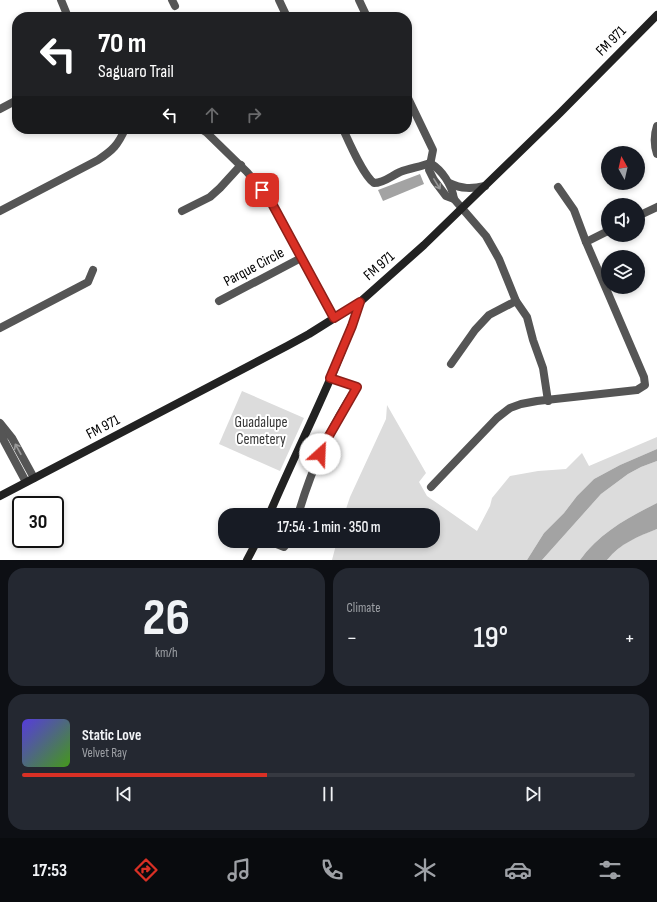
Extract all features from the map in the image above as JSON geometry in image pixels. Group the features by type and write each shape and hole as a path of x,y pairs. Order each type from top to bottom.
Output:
{"main road":[{"name":"FM 971","path":"0,496 292,343 360,302 424,245 657,15"},
{"path":"272,508 330,378 352,326 360,302"},
{"path":"247,560 253,548"}],"street":[{"path":"61,0 66,12"},
{"path":"279,0 285,12"},
{"path":"359,0 365,12"},
{"path":"0,109 12,103"},
{"path":"412,106 433,150 429,170 439,188 446,196 454,199 486,236 498,259 516,301 530,324 533,340 543,368 548,401"},
{"path":"657,126 655,133 655,148 657,154"},
{"path":"0,211 98,160 110,152 118,144 123,134"},
{"path":"209,134 241,165 269,198 334,318"},
{"path":"345,134 369,178 374,183 381,182 411,168 430,163"},
{"path":"430,163 438,168 449,184 453,191 454,199"},
{"path":"182,211 210,197 241,165"},
{"path":"449,184 469,189 485,186"},
{"path":"431,487 497,418 510,408 521,404 637,390 645,385 644,377 586,242 574,210 558,187"},
{"path":"645,213 657,207"},
{"path":"586,242 601,234"},
{"name":"Parque Circle","path":"219,301 301,258"},
{"path":"0,328 88,282 93,270"},
{"path":"451,364 475,330 489,315 516,301"},
{"path":"300,508 306,488 326,441 357,387 330,378"},
{"path":"0,422 12,438 34,478"},
{"path":"0,428 4,441 26,482"}],"green space":[{"name":"Guadalupe Cemetery","path":"242,391 304,418 280,471 219,444"},
{"path":"387,405 426,473 419,482 427,496 477,531 490,506 492,498 510,476 538,471 566,469 582,453 589,466 657,437 657,449 620,465 594,479 544,533 527,560 332,560 335,548 440,548 440,508 346,508 386,419"},
{"path":"657,461 657,503 625,520 605,534 580,560 542,560 601,494 628,474"},
{"path":"657,529 657,560 607,560 624,544"}],"shaded area":[{"path":"420,174 424,184 383,201 378,190"},
{"path":"657,449 657,461 628,474 601,494 542,560 527,560 544,533 594,479 620,465"},
{"path":"657,503 657,529 624,545 607,560 580,560 605,534 625,520"}],"route":[{"path":"262,190 269,198 334,318 360,302 352,326 330,378 357,387 350,397 320,454"}]}
